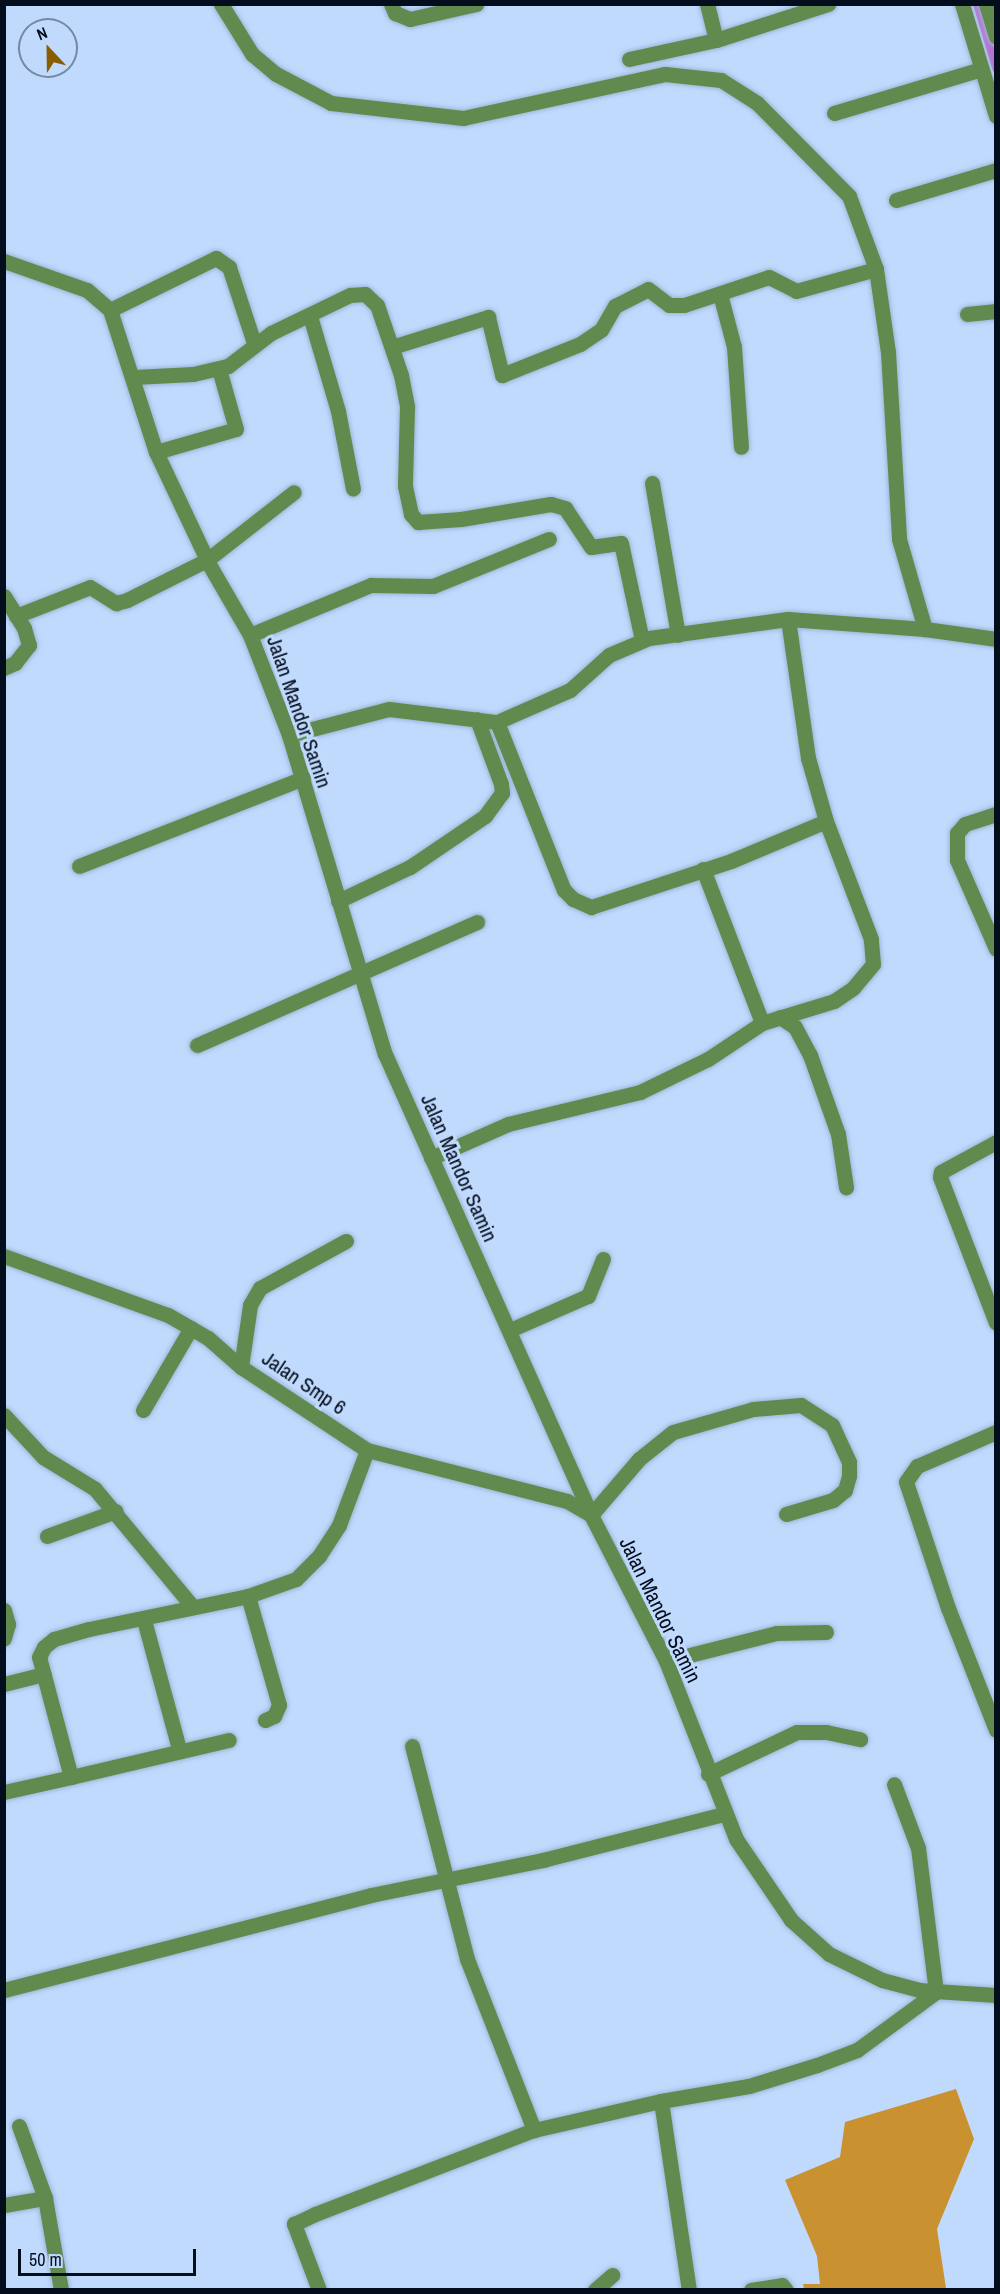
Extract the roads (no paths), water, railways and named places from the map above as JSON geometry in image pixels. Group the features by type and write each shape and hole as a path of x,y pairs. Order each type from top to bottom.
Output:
{"street":[{"path":"221,4 252,54 276,74 331,103 463,118 665,74 721,81 757,103 849,196 876,269 888,352 899,539 925,629"},
{"path":"391,4 395,13 410,19 476,4"},
{"path":"707,4 716,40"},
{"path":"629,59 716,40 828,4"},
{"path":"962,4 996,116"},
{"path":"986,4 996,37"},
{"path":"834,113 982,69"},
{"path":"896,200 996,170"},
{"path":"110,310 216,258 229,267 254,343"},
{"name":"Jalan Mandor Samin","path":"5,265 87,290 110,310 134,377 156,452 207,560 250,635 289,735 385,1054 591,1515 666,1661 724,1814 791,1920 829,1954 882,1980 936,1992 996,1995"},
{"path":"392,347 488,317 502,375 580,344 601,330 615,306 637,292 648,289 669,304 684,305 769,277 796,291 876,269"},
{"path":"134,377 219,369 236,363 254,343 350,295 365,294 377,305 392,347 407,407 405,486 411,514 418,522 461,519 551,504 565,508 591,547 621,543 642,639"},
{"path":"720,294 734,346 741,447"},
{"path":"967,314 996,311"},
{"path":"310,316 338,411 353,489"},
{"path":"156,452 236,429 219,369"},
{"path":"652,483 678,635"},
{"path":"16,616 90,587 117,603 127,600 207,560 294,492"},
{"path":"250,635 371,585 433,586 549,539"},
{"path":"4,596 29,645 15,663 4,668"},
{"path":"431,1158 508,1124 640,1092 708,1059 762,1023 834,1001 853,988 873,964 871,939 826,821 798,708 788,619"},
{"path":"289,735 389,709 497,722 570,690 609,655 642,639 788,619 925,629 996,639"},
{"path":"338,901 410,867 485,816 502,793 501,784 477,719"},
{"path":"497,722 564,890 573,899 591,907 703,869 826,821"},
{"path":"79,866 303,778"},
{"path":"996,814 965,824 957,833 957,860 996,949"},
{"path":"703,869 762,1023"},
{"path":"197,1045 477,922"},
{"path":"780,1017 795,1027 810,1055 838,1134 846,1187"},
{"path":"996,1142 941,1172 940,1177 996,1323"},
{"path":"242,1367 250,1305 260,1288 346,1241"},
{"name":"Jalan Smp 6","path":"6,1258 168,1315 191,1328 242,1367 367,1450 567,1501 591,1515"},
{"path":"510,1330 588,1296 603,1259"},
{"path":"143,1410 191,1328"},
{"path":"591,1515 639,1459 673,1432 753,1409 801,1405 832,1425 849,1462 849,1476 845,1490 833,1500 786,1514"},
{"path":"4,1415 43,1457 87,1483 116,1511 192,1606"},
{"path":"996,1432 917,1466 906,1482 948,1608 996,1730"},
{"path":"71,1777 39,1657 54,1639 144,1620 192,1606 248,1596 296,1579 315,1561 339,1525 367,1450"},
{"path":"47,1536 116,1511"},
{"path":"248,1596 279,1705 274,1716 265,1720"},
{"path":"4,1610 8,1631 4,1638"},
{"path":"144,1620 179,1749"},
{"path":"666,1661 777,1633 826,1632"},
{"path":"4,1684 44,1674"},
{"path":"708,1774 797,1732 826,1732 860,1739"},
{"path":"4,1792 179,1749 229,1740"},
{"path":"412,1746 449,1880 466,1959 534,2130"},
{"path":"319,2289 294,2224 534,2130 661,2101 749,2086 857,2050 936,1992 918,1848 894,1784"},
{"path":"4,1990 50,1981 264,1921 449,1880 724,1814"},
{"path":"661,2101 688,2289"},
{"path":"19,2126 45,2198 61,2289"},
{"path":"4,2205 45,2198"},
{"path":"595,2289 612,2275"},
{"path":"751,2289 782,2285 786,2289"}],"waterway":[{"path":"977,4 996,68"}]}
